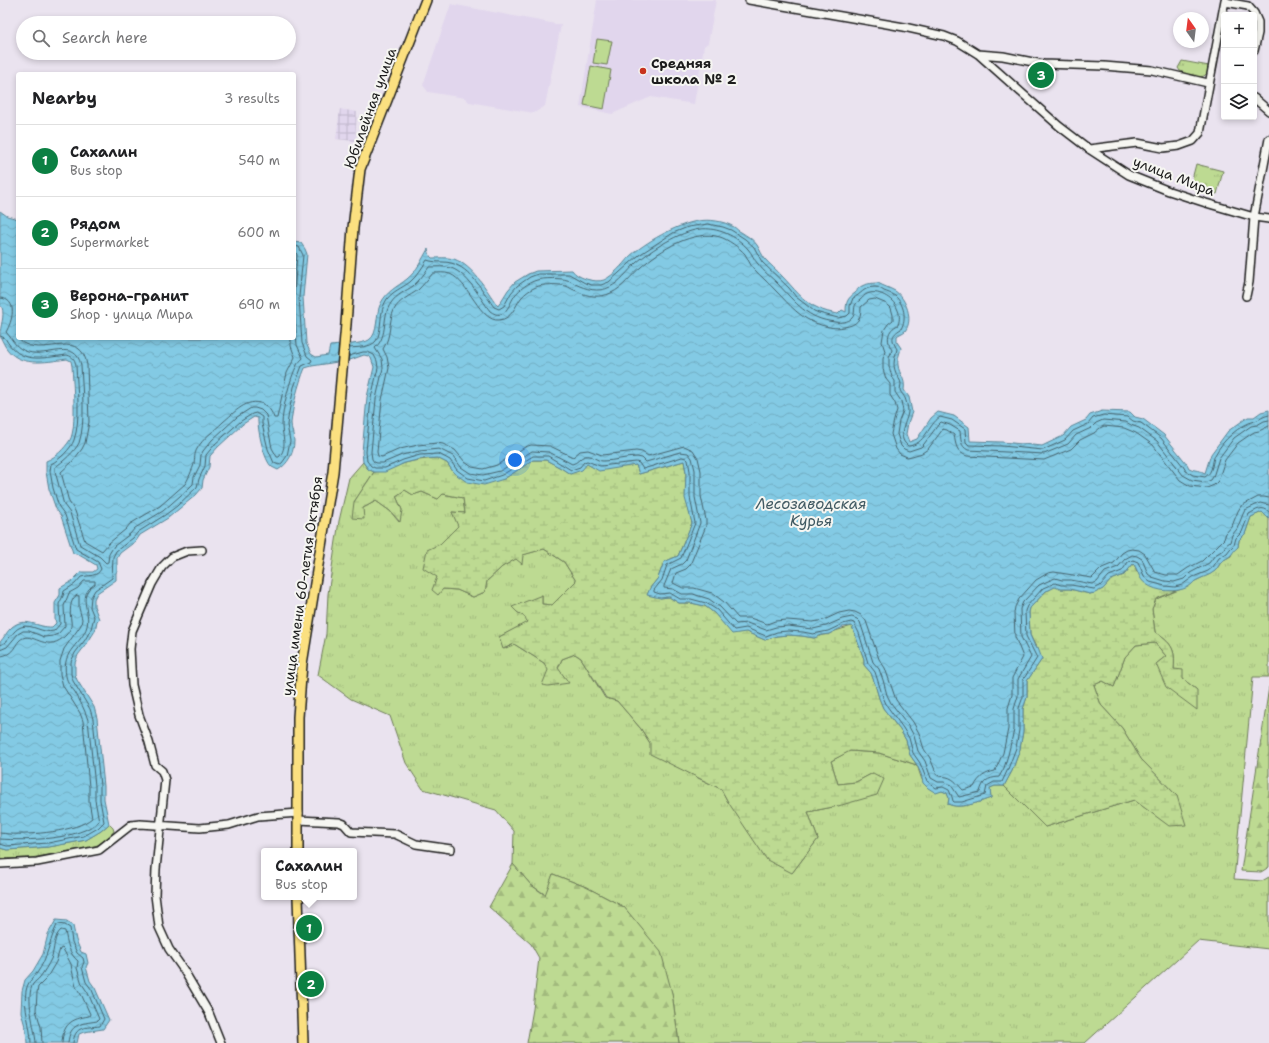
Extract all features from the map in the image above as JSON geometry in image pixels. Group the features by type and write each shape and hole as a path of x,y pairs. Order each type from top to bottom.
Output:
{"main road":[{"name":"Юбилейная улица","path":"342,374 353,228 360,169 426,0"},
{"name":"улица имени 60-летия Октября","path":"298,848 298,717 302,664 333,472 342,374"},
{"path":"298,900 303,1043"}],"street":[{"path":"749,0 927,32 956,41 978,54 1003,56 1043,64 1104,66 1152,70 1208,83"},
{"path":"1225,1 1248,6 1254,13 1258,22 1258,33 1255,48"},
{"name":"улица Мира","path":"1090,149 1137,143 1163,148 1179,146 1193,141 1200,133 1208,83 1225,1"},
{"name":"улица Мира","path":"978,54 1059,126 1130,176 1169,191 1254,217 1269,219"},
{"path":"1257,101 1269,111"},
{"path":"1246,296 1249,282 1254,217 1269,139"},
{"path":"202,550 187,551 172,557 162,568 152,584 132,631 130,649 132,685 139,715 149,742 155,765 162,771 165,780 156,869 155,895 159,927 168,949 209,1013 221,1043"},
{"path":"0,864 37,862 99,850 131,826 140,824 200,828 229,825 258,816 298,817 339,822 344,824 351,832 395,834 416,844 452,849"}],"shaded area":[{"name":"Средняя школа № 2","path":"597,0 716,0 708,43 704,46 694,104 651,97 612,114 580,107"},
{"path":"451,4 561,25 545,106 534,113 469,102 465,98 428,92 423,85"},
{"path":"340,109 357,112 355,141 336,139"}],"green space":[{"path":"597,39 612,41 607,65 593,63"},
{"path":"1182,61 1209,66 1208,72 1202,77 1184,73 1178,68"},
{"path":"591,66 611,70 604,109 584,105"},
{"path":"1196,164 1223,171 1217,194 1190,187"},
{"path":"437,458 447,463 454,473 504,479 533,460 546,460 570,474 587,464 599,470 636,465 639,474 684,461 686,472 686,498 692,523 678,556 664,562 658,578 650,588 660,598 669,597 679,603 691,603 705,606 723,622 765,640 777,636 788,635 814,638 852,626 864,659 864,665 871,673 883,708 906,740 910,755 917,765 879,753 850,751 831,761 838,784 856,782 873,773 884,779 877,795 838,806 808,812 818,839 792,873 767,860 721,789 650,754 650,743 641,729 617,701 606,698 581,658 575,654 562,659 558,668 569,683 548,686 542,685 548,670 544,663 514,644 503,649 499,637 527,622 525,617 512,607 542,595 542,604 552,605 576,581 564,562 544,549 523,555 522,564 516,559 502,567 487,581 485,592 473,597 457,590 443,589 438,595 432,590 437,577 423,568 427,550 440,544 458,526 452,512 465,513 463,498 443,494 438,499 422,492 413,495 405,490 396,496 402,510 400,522 390,511 376,501 363,508 364,519 352,518 354,502 374,472 387,470 409,462"},
{"path":"363,462 368,469 374,472 354,502 363,508 376,501 390,511 399,522 402,510 396,496 405,490 413,495 422,492 438,499 443,494 463,498 465,513 452,512 459,526 440,544 427,551 437,577 438,595 442,589 457,590 473,597 485,592 487,581 502,567 522,555 544,549 564,562 576,581 552,605 542,604 542,595 517,612 525,617 527,623 499,637 504,649 514,644 544,663 549,670 565,678 558,669 562,659 575,654 581,658 605,698 617,701 641,729 650,743 698,778 721,789 728,802 792,873 818,839 808,812 838,806 873,773 856,782 838,784 831,761 849,751 879,753 917,765 922,780 926,785 936,792 942,791 947,793 949,798 948,804 953,806 970,805 991,798 990,788 995,786 1004,786 1045,827 1134,800 1169,825 1177,796 1141,759 1122,728 1101,705 1094,685 1103,681 1114,687 1125,657 1136,645 1155,643 1166,656 1156,664 1197,690 1183,679 1174,669 1173,651 1169,643 1155,632 1152,609 1156,599 1189,586 1195,581 1216,570 1222,561 1231,556 1233,551 1238,547 1239,540 1245,534 1251,517 1262,512 1269,519 1269,677 1253,677 1234,879 1262,881 1269,877 1269,949 1198,941 1085,1043 679,1043 672,993 624,907 586,887 553,874 546,895 531,885 513,864 514,831 496,810 423,789 406,763 390,716 351,699 318,675 326,634 328,594 339,521 349,478"},
{"path":"1133,564 1137,572 1164,590 1175,591 1156,599 1152,609 1155,632 1169,643 1174,656 1174,669 1183,670 1183,679 1197,690 1197,710 1166,687 1156,664 1166,656 1155,643 1136,645 1125,657 1114,687 1103,681 1094,685 1101,705 1122,728 1141,759 1177,796 1186,825 1169,826 1134,800 1045,827 1004,786 1012,771 1020,749 1023,731 1023,709 1027,697 1027,681 1042,659 1030,635 1030,608 1046,591 1055,586 1060,589 1070,589 1090,594 1103,589 1111,580 1124,575"},
{"path":"1269,687 1269,867 1261,872 1241,871"},
{"path":"109,824 114,831 98,845 31,858 0,859 0,848 7,850 49,847 86,840"},
{"path":"513,864 531,885 545,895 553,874 586,887 624,907 661,952 672,993 679,1043 527,1043 539,958 531,944 489,907"}],"water":[{"name":"Лесозаводская Курья","path":"0,211 7,216 16,218 16,340 296,340 296,242 301,243 307,254 303,297 306,343 311,354 316,357 328,355 330,346 351,344 369,340 376,328 379,307 383,299 389,292 414,272 428,249 432,258 454,259 461,262 473,272 498,306 515,282 528,274 536,271 572,270 574,273 586,279 596,281 604,280 614,273 635,252 652,240 680,226 702,220 712,220 730,225 752,239 765,259 798,294 822,310 838,314 842,310 846,312 847,303 852,295 861,287 868,284 878,283 899,294 908,310 909,315 908,326 905,331 897,336 897,342 901,348 898,365 904,382 904,390 909,397 912,412 906,434 909,442 917,439 931,418 938,412 954,416 969,427 970,441 1002,442 1042,446 1063,436 1071,427 1086,420 1090,415 1102,411 1130,412 1135,417 1143,419 1164,435 1189,468 1205,473 1211,454 1228,431 1248,417 1254,417 1261,412 1269,410 1269,519 1262,512 1251,517 1245,534 1239,540 1238,547 1230,556 1222,561 1213,573 1195,581 1183,589 1167,591 1150,587 1143,582 1133,564 1124,575 1111,580 1103,589 1095,593 1090,594 1055,587 1046,591 1030,608 1029,612 1030,635 1036,649 1038,648 1042,659 1027,681 1027,697 1023,709 1023,731 1020,749 1012,771 1004,786 995,786 990,788 991,798 970,805 953,806 948,804 949,798 947,793 942,791 936,793 923,783 917,765 910,755 906,740 883,708 871,673 864,665 864,659 852,626 843,627 829,634 814,638 788,635 777,636 765,640 746,632 732,634 714,613 705,606 691,603 679,603 669,597 660,598 647,595 650,588 658,578 664,562 678,556 692,523 685,498 686,472 684,461 639,474 636,465 599,471 587,464 582,470 570,474 546,460 533,460 504,479 484,485 467,482 454,473 447,463 437,458 421,459 405,463 385,472 374,472 368,469 363,462 362,452 367,397 374,367 371,358 364,355 350,360 312,366 305,368 294,402 291,428 294,445 292,454 285,465 278,470 269,464 262,444 258,418 254,417 243,424 210,456 209,467 203,480 202,488 196,495 168,518 140,535 136,541 120,553 117,558 116,580 97,593 94,599 94,606 99,619 97,621 95,631 78,655 75,663 75,674 77,680 94,707 97,718 104,799 109,824 86,840 49,847 7,850 0,848 0,642 10,629 22,622 52,627 56,623 55,603 60,595 60,588 72,581 81,572 93,572 97,569 96,565 73,553 61,516 56,509 49,489 46,472 46,461 62,450 70,440 72,434 74,404 71,361 67,359 41,362 25,361 10,353 0,335 3,314 2,307 0,306"},
{"path":"56,920 67,921 73,926 76,940 81,952 86,954 88,963 86,967 90,981 95,988 109,1020 103,1029 79,1034 77,1043 27,1043 26,1030 21,1012 22,991 25,980 33,971 43,954 48,934"}],"place":[{"name":"Средняя школа № 2","path":"643,71"},
{"name":"Верона-гранит","path":"1041,75"},
{"name":"Сахалин","path":"309,928"},
{"name":"Рядом","path":"311,984"}]}
